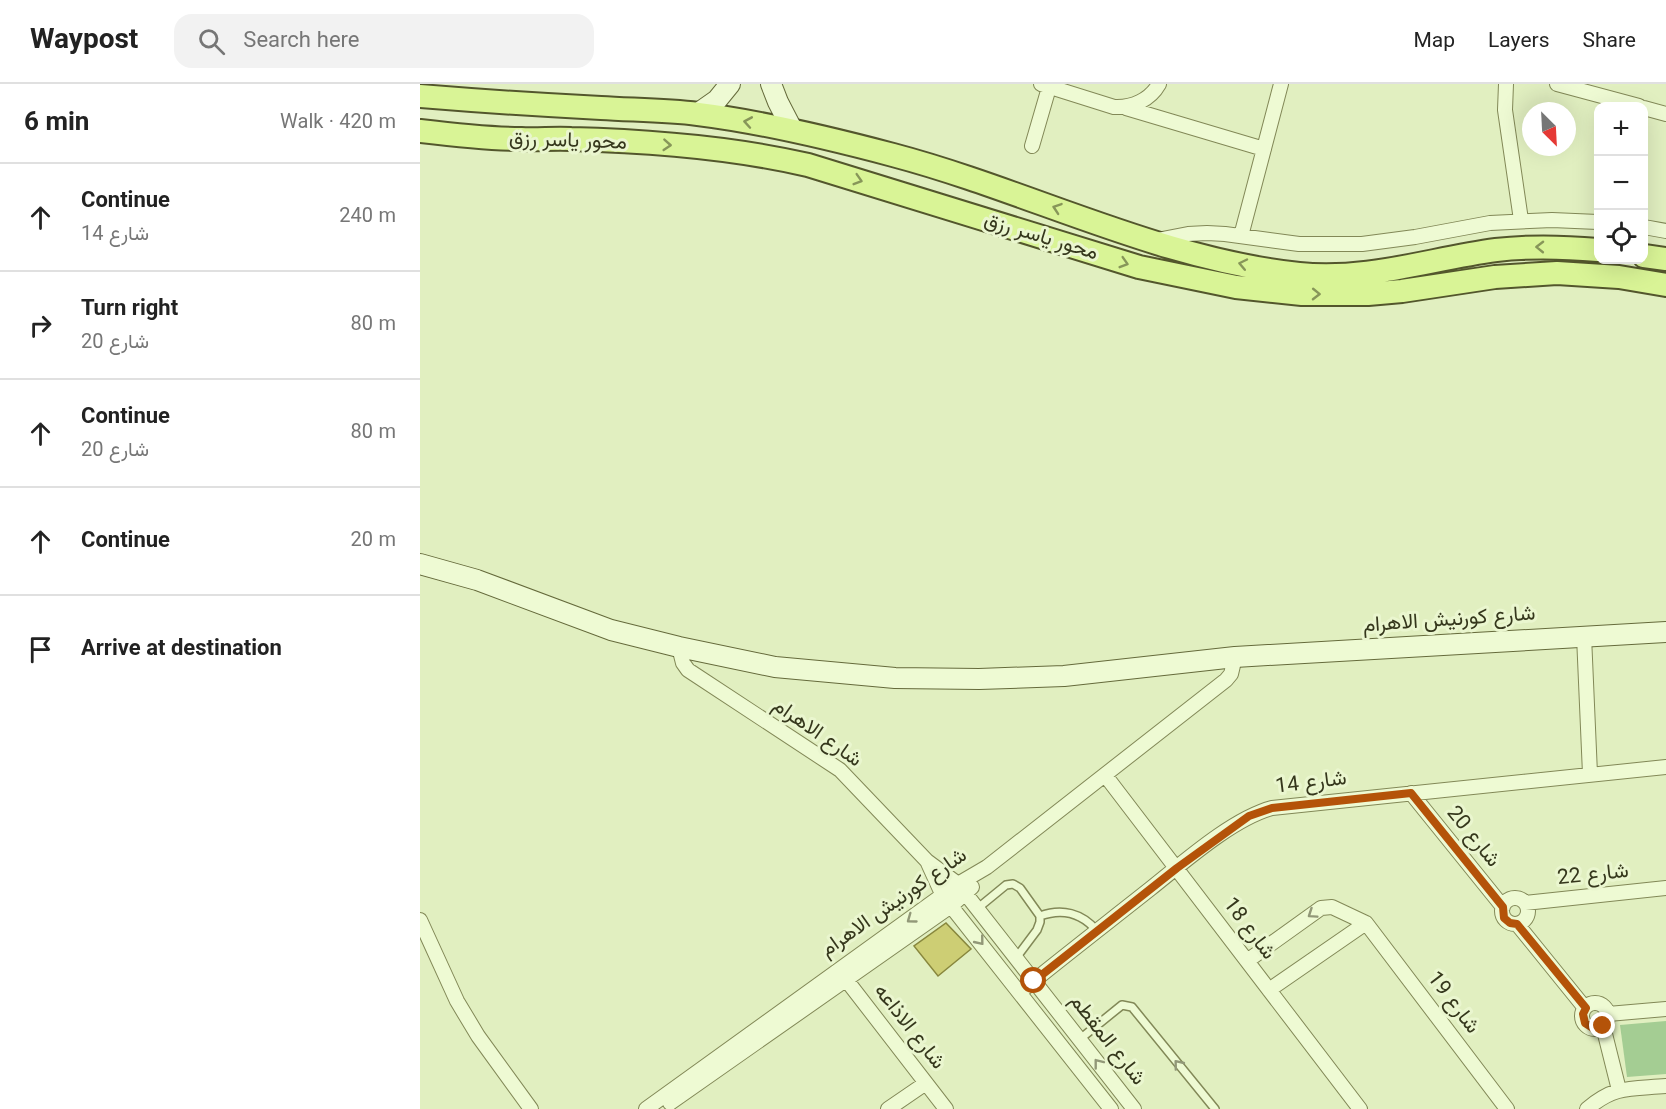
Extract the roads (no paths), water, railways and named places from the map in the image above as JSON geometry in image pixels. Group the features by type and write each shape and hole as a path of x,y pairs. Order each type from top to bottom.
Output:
{"main road":[{"name":"محور ياسر رزق","path":"420,96 697,114 793,131 876,150 950,171 1196,254 1299,274 1370,273 1466,255 1527,247 1594,250"},
{"path":"459,136 466,118 460,99"},
{"path":"517,104 510,111 507,122 510,132 518,139"},
{"name":"محور ياسر رزق","path":"420,131 459,136 569,139 715,148 777,158 808,165 1139,267 1236,287 1302,294 1368,294 1424,289 1495,277 1557,273 1619,277 1666,285"},
{"path":"1648,257 1666,260"}],"street":[{"path":"697,114 717,100 730,84"},
{"path":"771,84 777,102 793,131"},
{"path":"1126,108 1150,96 1159,84"},
{"path":"1241,236 1281,84"},
{"path":"1506,84 1505,110 1521,220"},
{"path":"1557,84 1624,102"},
{"path":"1032,146 1047,85 1114,107 1126,108 1264,149"},
{"path":"1648,109 1666,114"},
{"path":"1152,241 1188,234 1225,234 1299,244 1362,244 1415,237 1458,227 1521,220 1594,222"},
{"path":"1648,228 1666,231"},
{"name":"شارع كورنيش الاهرام","path":"420,564 477,580 611,630 775,667 852,675 937,679 1064,676 1235,657 1666,632"},
{"path":"1584,636 1590,774"},
{"name":"شارع الاهرام","path":"679,647 683,663 694,675 840,770 927,861 963,889"},
{"name":"شارع كورنيش الاهرام","path":"646,1109 963,889 987,867 1226,681 1231,674 1235,657"},
{"name":"شارع 14","path":"1020,992 1177,868 1239,822 1260,811 1666,767"},
{"name":"شارع 18","path":"1105,775 1355,1107"},
{"name":"شارع 20","path":"1411,793 1503,907"},
{"name":"شارع الاهرام","path":"927,861 947,901"},
{"name":"شارع 22","path":"1525,903 1666,888"},
{"name":"شارع المقطم","path":"963,889 1134,1109"},
{"path":"1511,899 1519,899 1525,903 1528,914 1524,921 1517,924 1510,923 1504,918 1503,907 1511,899"},
{"name":"شارع المقطم","path":"947,901 1112,1109"},
{"name":"شارع 19","path":"1247,961 1322,909 1332,907 1366,923 1507,1109"},
{"path":"420,920 457,1001 478,1036 531,1109"},
{"path":"1269,990 1366,923"},
{"path":"1517,924 1586,1008"},
{"name":"شارع كورنيش الاهرام","path":"661,1109 842,975"},
{"name":"شارع الاذاعه","path":"842,975 946,1109"},
{"path":"1619,1089 1605,1020 1605,1008 1600,1004 1591,1004 1586,1008 1583,1014 1585,1023 1593,1028 1605,1020 1666,1009"},
{"path":"888,1109 926,1083"},
{"path":"1587,1109 1601,1097 1619,1089 1666,1086"}],"lane":[{"path":"978,908 1006,885 1013,884 1020,888 1040,916 1040,922 1037,930 1016,958"},
{"path":"1040,916 1055,912 1071,913 1086,920 1097,931"},
{"path":"1080,1039 1122,1005 1132,1007 1215,1109"}]}
